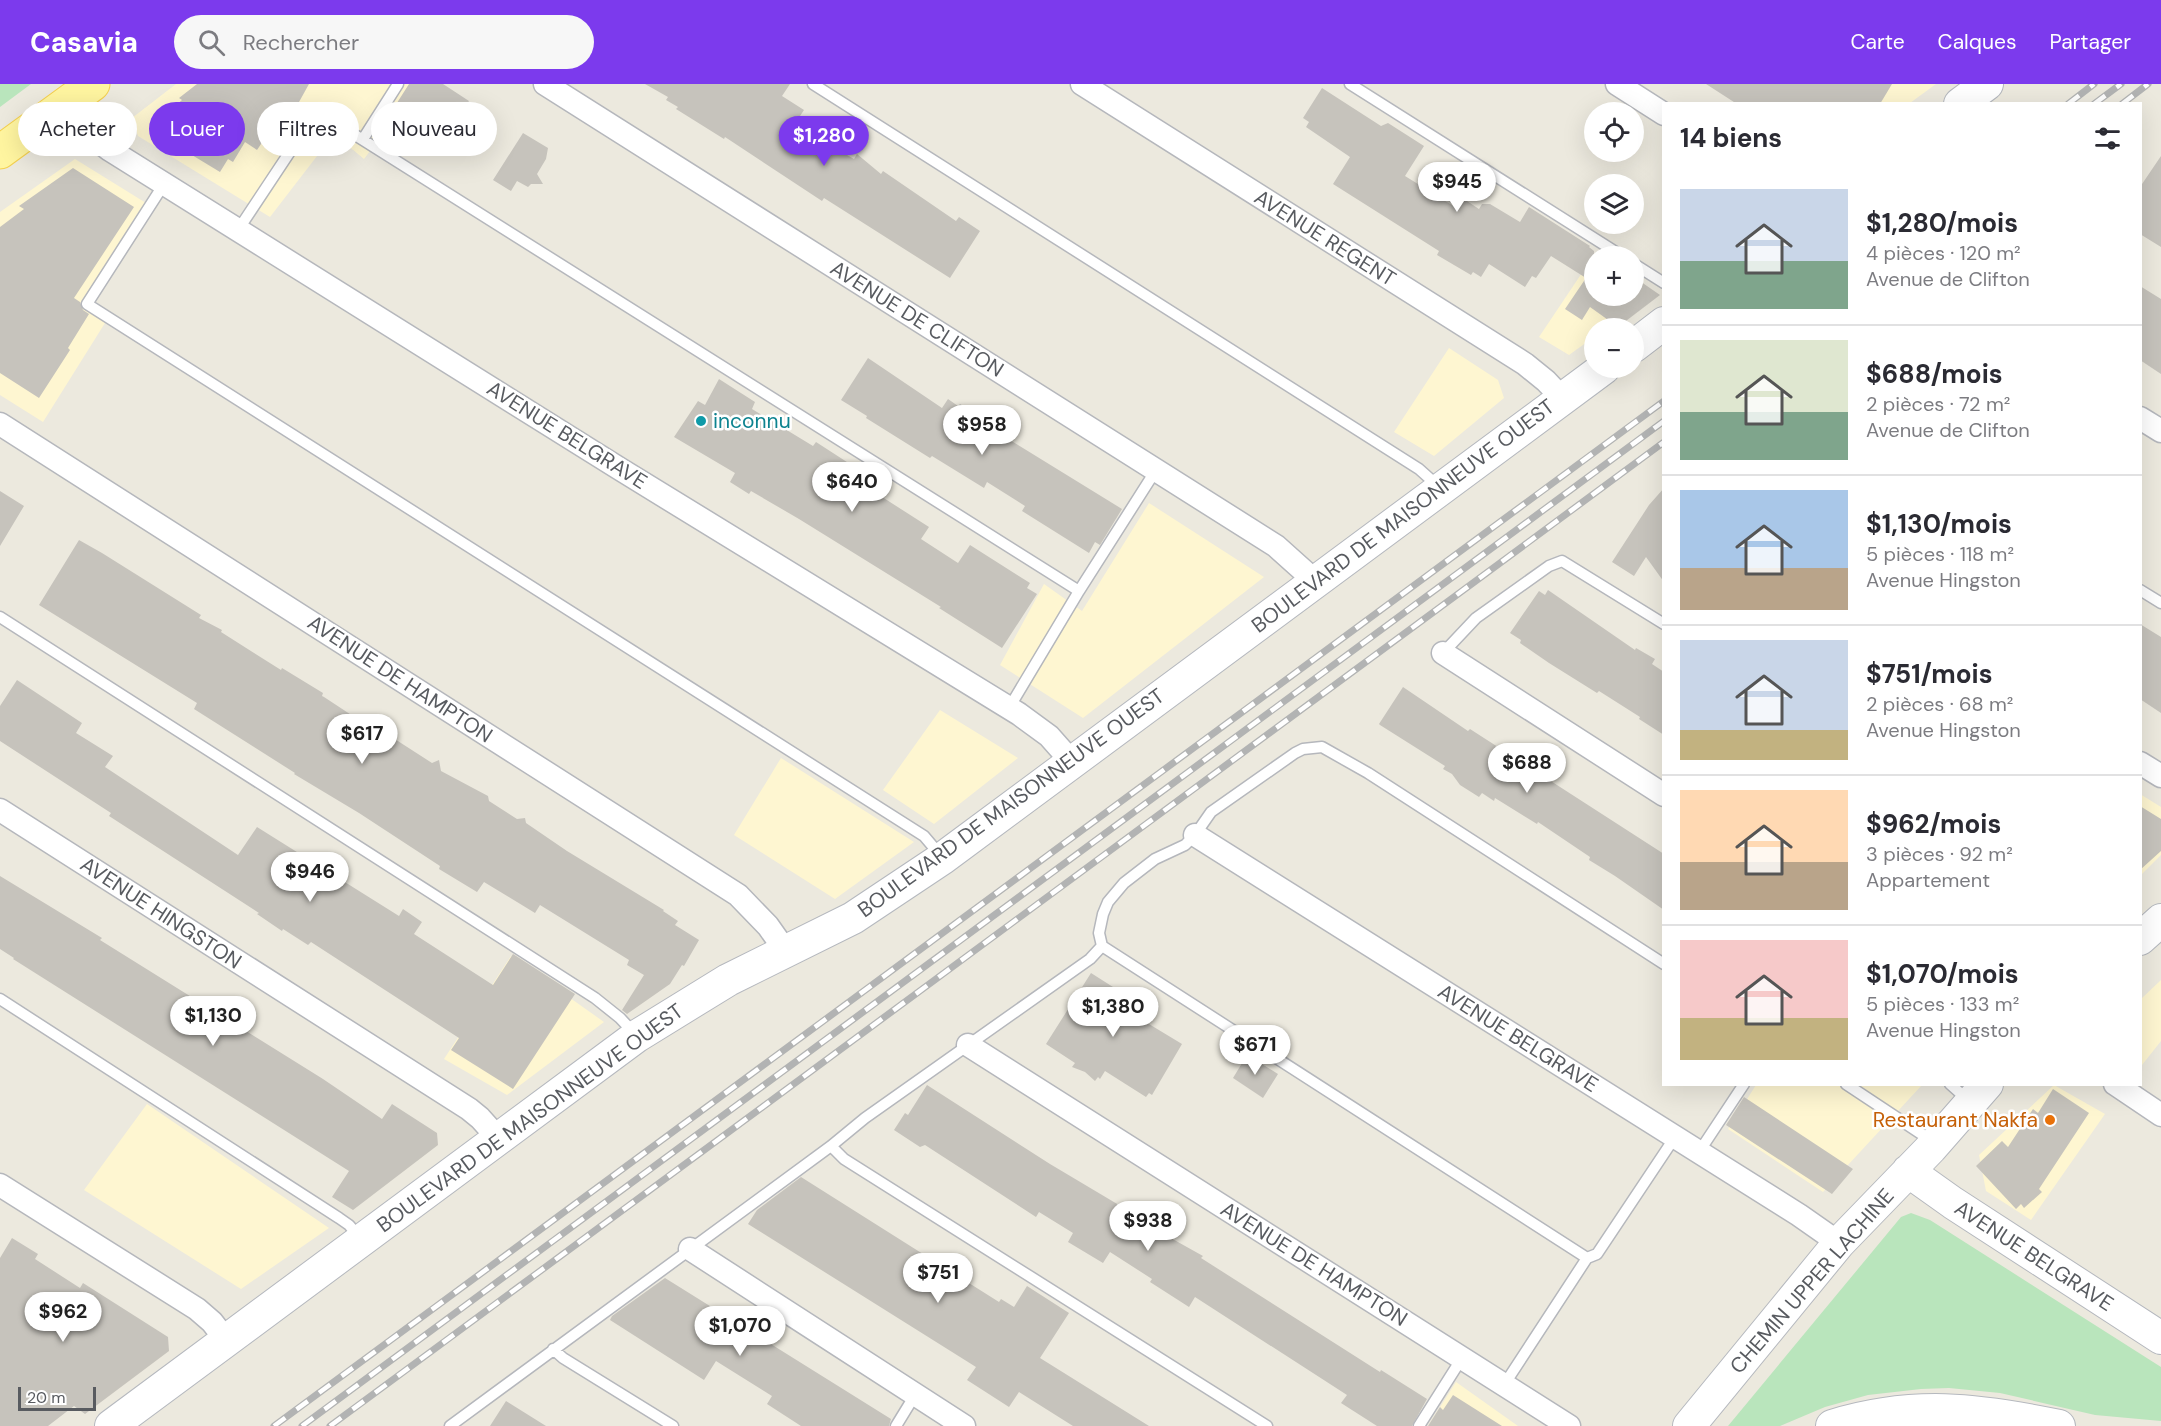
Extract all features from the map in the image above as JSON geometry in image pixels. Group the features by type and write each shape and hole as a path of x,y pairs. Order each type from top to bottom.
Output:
{"main road":[{"path":"69,102 93,84"},
{"path":"0,152 18,139"}],"street":[{"name":"AVENUE DE CLIFTON","path":"544,84 1276,546 1315,581"},
{"name":"AVENUE REGENT","path":"1082,84 1525,364 1562,398"},
{"path":"1617,84 1662,113"},
{"path":"1963,102 1987,84"},
{"name":"AVENUE BELGRAVE","path":"120,156 1009,708 1049,736 1072,762"},
{"path":"1644,338 1662,325"},
{"name":"BOULEVARD DE MAISONNEUVE OUEST","path":"111,1426 637,1036 728,980 853,918 943,858 1590,378"},
{"path":"2142,419 2161,431"},
{"name":"AVENUE DE HAMPTON","path":"0,424 738,895 768,926 785,950"},
{"path":"1443,653 1662,794"},
{"path":"2142,764 2161,776"},
{"name":"AVENUE HINGSTON","path":"0,810 469,1109 498,1138"},
{"name":"AVENUE BELGRAVE","path":"1195,835 1799,1215 1839,1243"},
{"name":"AVENUE DE HAMPTON","path":"968,1045 1569,1426"},
{"path":"2118,1086 2161,1114"},
{"name":"CHEMIN UPPER LACHINE","path":"1689,1426 1839,1243 1935,1142 1969,1090"},
{"name":"AVENUE BELGRAVE","path":"1908,1171 1953,1203 2161,1338"},
{"path":"0,1185 197,1309 212,1322 226,1340"},
{"path":"690,1249 964,1426"},
{"path":"1832,1426 1887,1412 1947,1409 1999,1415 2059,1426"}],"lane":[{"path":"363,139 399,84"},
{"path":"813,84 1419,469 1440,490"},
{"path":"1350,84 1606,246"},
{"path":"238,230 317,111 1079,591"},
{"path":"164,184 87,304 924,836 943,858"},
{"path":"1644,270 1662,282"},
{"path":"1009,708 1079,591 1156,470"},
{"path":"1443,653 1476,618 1549,566 1562,561 1662,623"},
{"path":"2142,591 2161,603"},
{"path":"0,617 595,998 620,1018 637,1036"},
{"path":"1587,1258 1102,946 1099,924 1108,902 1116,892 1139,870 1165,853 1185,845 1211,812 1303,749 1322,747 1368,773 1662,963"},
{"path":"450,1426 831,1146 865,1118 1089,959 1102,946"},
{"path":"0,999 339,1218 349,1225 361,1240"},
{"path":"1699,1152 1743,1086"},
{"path":"1849,1086 1935,1142"},
{"path":"1504,1385 1587,1258 1598,1254 1675,1137"},
{"path":"831,1146 844,1159 1267,1426"},
{"path":"553,1349 563,1358 673,1426"},
{"path":"1419,1426 1462,1358"},
{"path":"896,1426 915,1395"}],"shaded area":[{"path":"176,84 421,84 407,102 371,102 371,150 364,159 359,155 359,102 257,102 257,156 317,156 270,217 171,156 245,156 245,102 153,102"},
{"path":"1820,84 1936,84 1911,102 1809,102"},
{"path":"149,105 149,143 138,136 137,114"},
{"path":"75,159 146,203 79,305 105,323 43,422 0,395 0,212"},
{"path":"1584,270 1584,306 1638,306 1621,318 1584,318 1584,344 1569,355 1539,337"},
{"path":"1644,288 1654,295 1644,302"},
{"path":"1449,348 1498,380 1504,398 1434,456 1394,432"},
{"path":"1149,503 1264,577 1083,718 1000,665 1044,584 1082,611"},
{"path":"940,710 1018,758 934,824 883,790"},
{"path":"781,758 914,842 835,899 734,835"},
{"path":"2142,795 2161,807 2161,855 2142,874"},
{"path":"511,956 604,1022 507,1095 444,1059"},
{"path":"2161,980 2161,1041 2142,1065 2142,998"},
{"path":"1755,1086 1921,1086 1823,1192 1728,1129"},
{"path":"2053,1086 2105,1114 2031,1220 1986,1191 1979,1155"},
{"path":"147,1104 329,1228 241,1289 84,1190"},
{"path":"1456,1382 1518,1426 1428,1426"}],"green space":[{"path":"0,84 31,84 0,107"},
{"path":"1911,1213 1930,1220 2161,1367 2161,1421 2095,1415 2000,1393 1949,1388 1868,1395 1825,1407 1780,1426 1728,1426 1901,1217"}],"building":[{"path":"197,84 309,84 299,102 257,102 257,150 245,142 245,102 180,102 182,100 179,98"},
{"path":"409,84 443,84 469,101 468,102 398,102"},
{"path":"645,84 790,84 782,96 804,110 798,119 806,124 803,130 854,159 857,154 881,174 883,171 956,221 959,217 980,231 950,278 824,198 822,201 725,137 724,139 676,109 678,107 666,100 668,97"},
{"path":"1706,84 1892,84 1881,102 1734,102"},
{"path":"1322,88 1381,126 1388,123 1424,146 1405,176 1455,207 1461,197 1479,209 1482,204 1490,204 1520,222 1529,207 1590,246 1584,246 1584,277 1551,256 1536,278 1532,276 1525,287 1489,264 1481,277 1473,272 1471,275 1437,255 1439,251 1333,184 1350,157 1306,127 1309,122 1303,118"},
{"path":"523,133 548,148 546,159 537,174 543,184 531,184 528,187 517,181 511,191 493,180"},
{"path":"194,156 237,156 233,162 228,159 220,172"},
{"path":"2161,156 2161,247 2142,235 2142,184"},
{"path":"73,168 134,207 74,298 89,314 68,348 70,350 39,398 0,373 0,227 24,209 19,206"},
{"path":"1584,281 1584,306 1644,306 1644,284 1660,295 1630,318 1605,318 1590,307 1582,320 1565,309"},
{"path":"2142,287 2161,299 2161,374 2142,361"},
{"path":"868,358 942,408 948,399 958,406 960,404 986,420 984,424 1122,509 1100,545 1095,542 1089,553 1022,511 1025,506 987,482 984,488 932,456 930,458 841,400"},
{"path":"719,379 755,402 752,409 813,446 816,442 867,475 865,479 882,490 879,495 929,527 921,539 958,563 970,545 1030,583 1027,588 1037,594 1002,648 939,608 941,607 799,519 751,491 749,494 730,482 735,473 674,437 698,401 705,405"},
{"path":"1662,490 1662,579 1646,557 1634,576 1612,562 1649,505"},
{"path":"0,491 24,506 0,546"},
{"path":"79,540 201,615 199,618 222,630 221,632 281,670 282,668 323,693 322,696 362,722 368,722 432,763 439,760 441,771 488,796 489,801 517,819 525,818 526,823 567,851 664,910 678,921 675,925 699,940 684,966 682,965 670,984 627,1014 622,1010 644,975 627,965 629,960 540,905 535,913 484,882 477,892 439,869 440,866 359,813 194,709 197,703 39,605"},
{"path":"1548,590 1635,650 1636,648 1655,659 1652,664 1662,671 1662,734 1599,691 1597,693 1549,663 1520,643 1521,640 1510,633 1539,591 1545,595"},
{"path":"2142,625 2161,637 2161,713 2142,700"},
{"path":"17,680 82,723 76,733 113,756 105,767 238,855 257,827 399,916 403,909 422,922 414,934 493,985 513,954 575,994 513,1089 451,1050 459,1038 311,942 308,945 283,929 282,931 257,914 259,913 109,816 111,813 0,741 0,706"},
{"path":"1403,687 1468,731 1470,729 1662,853 1662,909 1589,860 1590,857 1538,822 1537,824 1495,798 1494,801 1482,793 1479,797 1460,785 1452,774 1443,769 1445,766 1379,724"},
{"path":"2142,807 2161,819 2161,851 2142,868"},
{"path":"0,876 102,938 100,940 323,1079 382,1119 392,1104 437,1133 438,1145 353,1210 332,1197 349,1171 0,949"},
{"path":"1091,973 1146,1008 1139,1018 1182,1044 1152,1095 1149,1093 1146,1097 1105,1071 1100,1079 1098,1077 1095,1081 1085,1072 1072,1067 1075,1063 1046,1044"},
{"path":"1247,1055 1278,1074 1263,1098 1233,1078"},
{"path":"927,1085 1050,1164 1203,1256 1201,1258 1380,1372 1381,1370 1427,1399 1412,1426 1377,1426 1341,1403 1347,1395 1195,1297 1189,1307 1150,1282 1152,1279 1110,1252 1103,1263 1068,1242 1073,1233 1039,1212 1036,1217 925,1145 920,1147 894,1130 905,1113 908,1115"},
{"path":"2053,1089 2089,1113 2039,1189 2042,1192 2024,1208 2021,1204 2016,1209 1976,1166 2002,1141 2008,1147 2033,1109 2038,1113"},
{"path":"1744,1097 1853,1169 1832,1194 1726,1125"},
{"path":"801,1177 999,1302 1001,1299 1014,1307 1027,1286 1069,1313 1040,1358 1149,1426 1073,1426 1019,1392 1009,1407 967,1380 976,1367 748,1224 757,1210"},
{"path":"12,1238 38,1254 35,1259 80,1288 83,1283 168,1337 169,1351 85,1414 74,1406 48,1426 0,1426 0,1258"},
{"path":"665,1278 891,1419 889,1426 801,1426 767,1404 772,1396 716,1361 704,1380 610,1320 612,1316"},
{"path":"1453,1395 1502,1426 1428,1426 1440,1407 1443,1410"},
{"path":"506,1401 546,1426 490,1426"}],"railway":[{"path":"2071,102 2094,84"},
{"path":"2097,102 2121,84"},
{"path":"2125,102 2148,84"},
{"path":"274,1426 1662,402"},
{"path":"302,1426 1662,422"},
{"path":"330,1426 1662,443"}],"place":[{"name":"inconnu","path":"701,421"},
{"name":"Restaurant Nakfa","path":"2050,1120"}]}
